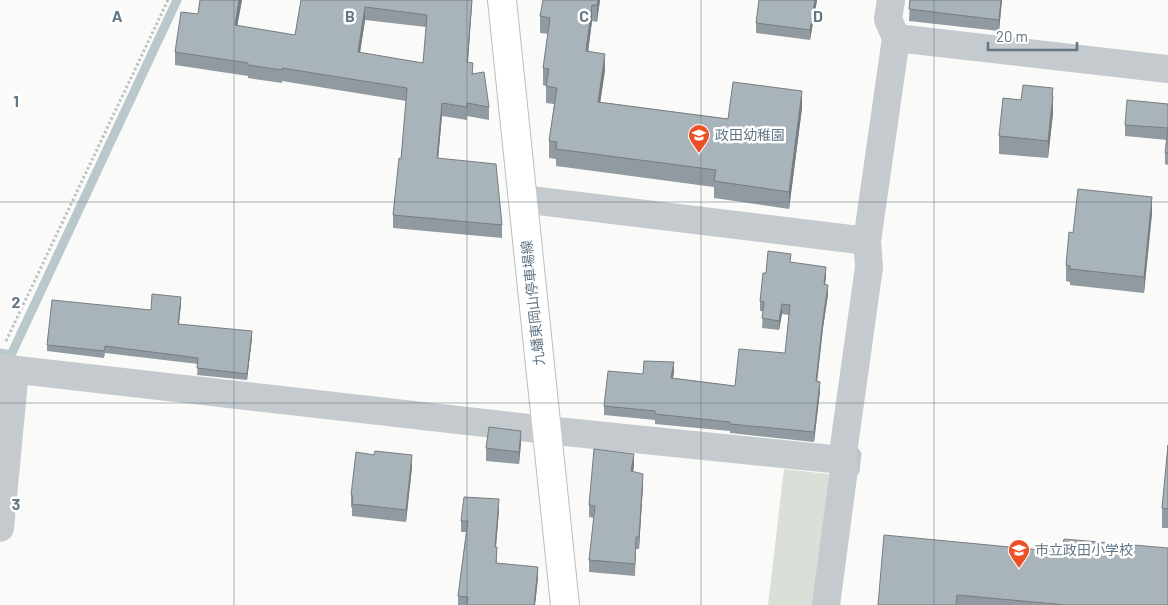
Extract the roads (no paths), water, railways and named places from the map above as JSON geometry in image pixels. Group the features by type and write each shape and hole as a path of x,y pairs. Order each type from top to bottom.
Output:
{"main road":[{"name":"九蟠東岡山停車場線","path":"502,0 565,605"}],"street":[{"path":"826,605 844,469 842,460 869,267 867,241 896,38 888,19 891,0"},
{"path":"896,38 1168,69"},
{"path":"522,198 867,241"},
{"path":"0,528 6,360 546,430 842,460"}],"waterway":[{"path":"0,353 11,355 177,0"},
{"path":"853,449 857,454 855,471"}],"place":[{"name":"政田幼稚園","path":"699,154"},
{"name":"市立政田小学校","path":"1019,569"}]}
